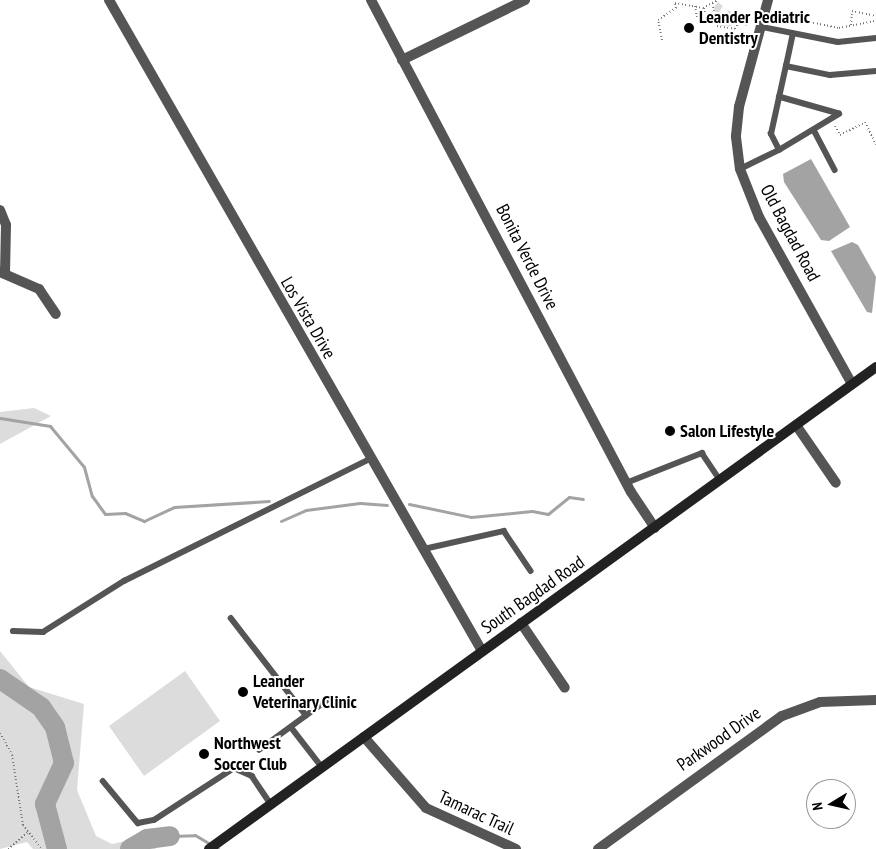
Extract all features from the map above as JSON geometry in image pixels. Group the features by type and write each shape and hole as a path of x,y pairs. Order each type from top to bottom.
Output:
{"main road":[{"name":"South Bagdad Road","path":"209,849 876,367"}],"street":[{"name":"Los Vista Drive","path":"109,0 482,651"},
{"name":"Bonita Verde Drive","path":"371,0 626,483 655,528"},
{"path":"402,60 525,0"},
{"name":"Old Bagdad Road","path":"768,0 739,107 736,137 740,169 759,217 852,384"},
{"path":"0,210 6,225 3,272 39,289 56,314"},
{"path":"796,425 836,483"},
{"path":"521,623 565,688"},
{"name":"Parkwood Drive","path":"598,849 782,716 820,702 876,700"},
{"name":"Tamarac Trail","path":"364,737 426,808 516,849"}],"lane":[{"path":"762,27 838,42 876,38"},
{"path":"779,150 771,134 792,34"},
{"path":"786,66 830,75 876,72"},
{"path":"740,169 779,150 832,120 839,114 779,97"},
{"path":"814,130 835,170"},
{"path":"626,483 702,453 720,480"},
{"path":"13,631 43,632 124,581 372,458"},
{"path":"424,548 504,532 530,571"},
{"path":"230,618 306,715"},
{"path":"260,750 326,701"},
{"path":"290,727 322,767"},
{"path":"103,781 138,823 154,820 234,768 252,776 271,804"}],"path":[{"path":"691,4 692,0"},
{"path":"662,40 658,20 676,8 675,3 691,4 704,8 713,6 718,0"},
{"path":"695,6 697,17"},
{"path":"713,6 715,20"},
{"path":"704,8 705,14"},
{"path":"851,25 852,11 876,16"},
{"path":"786,17 839,28 876,21"},
{"path":"717,26 734,29 740,21 747,25"},
{"path":"832,120 840,135 865,122 876,145"},
{"path":"0,733 12,755 19,812 28,832 42,849"},
{"path":"8,849 28,832"}],"shaded area":[{"path":"718,2 723,6 718,14 722,17 729,10 733,14 727,21 732,26 717,25 714,7"},
{"path":"811,159 850,227 829,241 821,240 784,182 783,174"},
{"path":"852,242 858,245 876,277 872,313 867,312 831,251"},
{"path":"34,408 51,416 0,444 0,412"},
{"path":"0,651 29,687 84,704 77,790 96,836 112,844 167,832 164,842 155,849 33,849 27,842 0,849"},
{"path":"185,671 220,721 144,776 109,726"}],"waterway":[{"path":"0,418 50,426 84,467 92,496 105,514 125,513 144,521 174,507 269,501"},
{"path":"409,504 471,517 532,511 548,514 569,497 583,499"},
{"path":"281,521 306,510 360,503 387,505"},
{"path":"0,679 41,707 55,727 64,763 45,804 57,849"},
{"path":"170,836 195,835 218,849"},
{"path":"130,849 147,839 170,836"}],"place":[{"name":"Leander Pediatric Dentistry","path":"689,28"},
{"name":"Salon Lifestyle","path":"670,431"},
{"name":"Leander Veterinary Clinic","path":"243,692"},
{"name":"Northwest Soccer Club","path":"204,754"}]}
